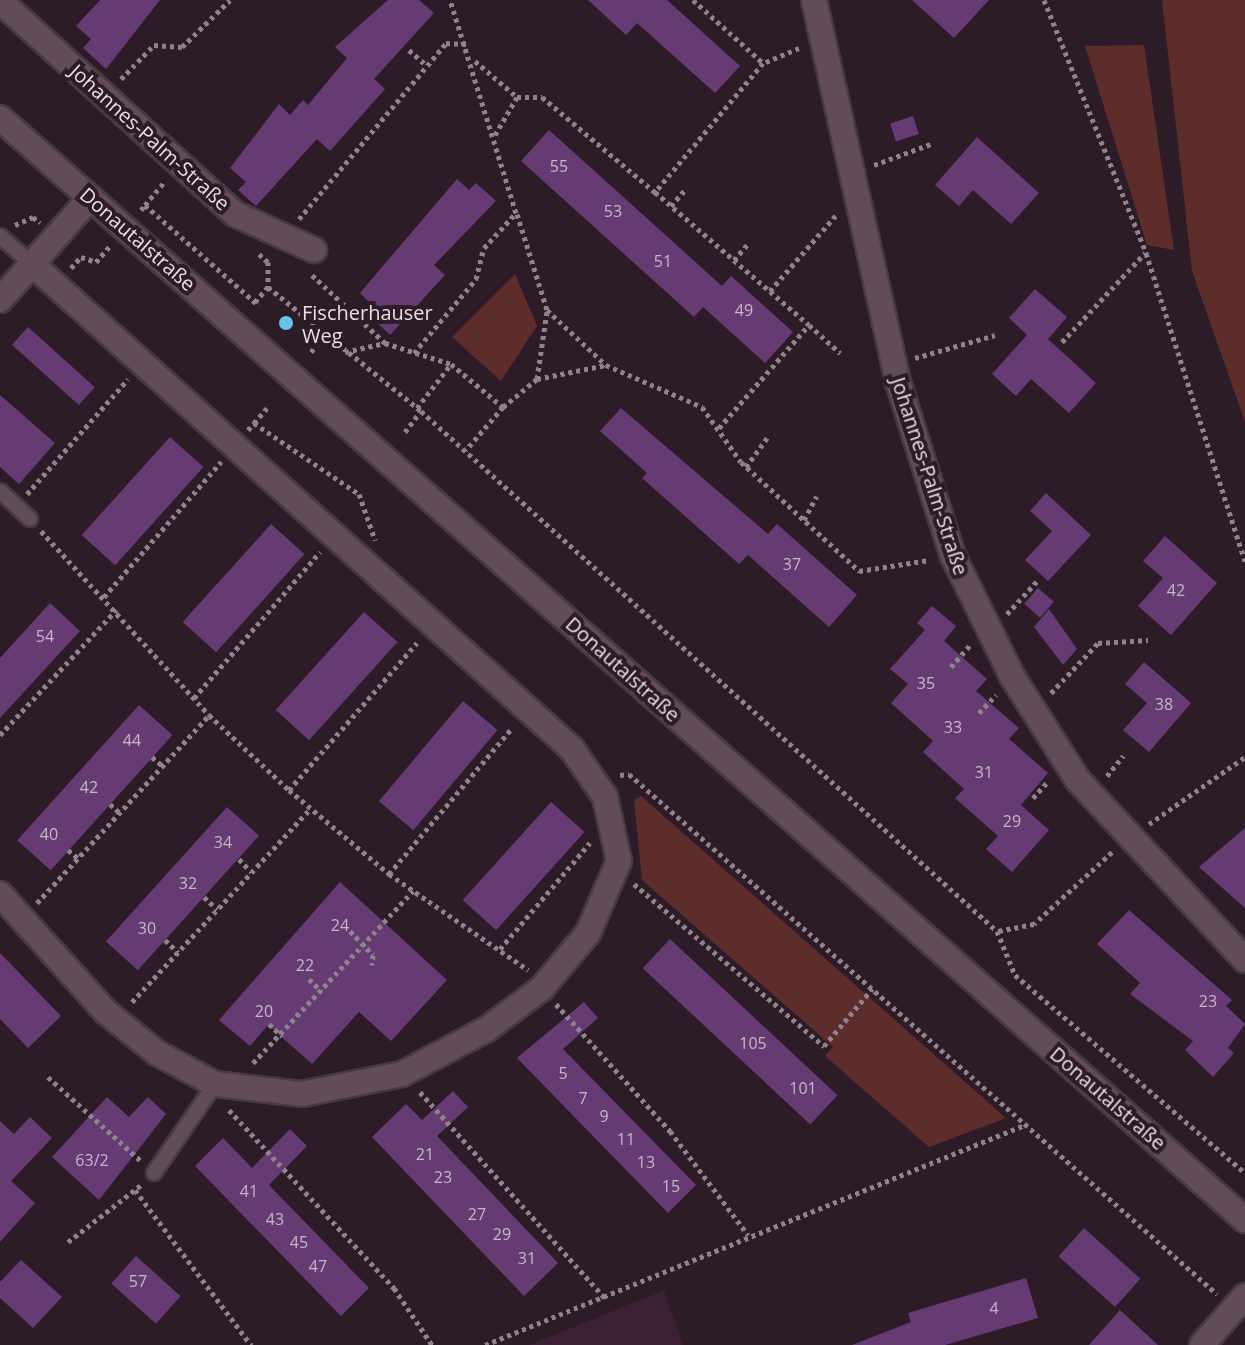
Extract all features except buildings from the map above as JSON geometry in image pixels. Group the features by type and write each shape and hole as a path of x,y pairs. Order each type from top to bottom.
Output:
{"street":[{"name":"Johannes-Palm-Straße","path":"814,0 894,364 953,556 984,624 1034,711 1128,839 1245,960"},
{"name":"Johannes-Palm-Straße","path":"0,1 235,214 314,250"},
{"name":"Donautalstraße","path":"0,118 1245,1220"},
{"path":"0,300 91,197"},
{"path":"0,894 20,921 115,1020 221,1086 302,1094 402,1074 462,1045 544,986 597,920 618,871 612,816 595,779 528,709 32,264"},
{"path":"1202,1345 1239,1302"}],"lane":[{"path":"0,236 32,264"},
{"path":"0,491 30,519"},
{"path":"154,1173 221,1086"}],"path":[{"path":"104,97 154,45 182,47 230,0"},
{"path":"450,0 468,44 547,310 537,379"},
{"path":"693,0 763,63"},
{"path":"1044,0 1146,253 1245,561"},
{"path":"655,192 763,63 822,38"},
{"path":"468,44 446,43 425,64 409,82 408,95 285,239 319,284 385,343 451,364 503,407"},
{"path":"409,50 425,64"},
{"path":"473,60 517,97 542,97 840,353"},
{"path":"495,135 517,97"},
{"path":"854,171 933,143"},
{"path":"671,206 685,190"},
{"path":"770,291 840,211 860,203"},
{"path":"414,353 476,279 484,248 516,213"},
{"path":"734,260 748,244"},
{"path":"1062,342 1146,253"},
{"path":"255,302 268,287"},
{"path":"547,310 606,365 696,403 719,428 746,467 859,571 953,556"},
{"path":"719,428 809,325"},
{"path":"894,364 995,335"},
{"path":"311,352 323,337"},
{"path":"385,343 344,352 419,409 466,450 997,931 1015,975 1245,1173"},
{"path":"17,505 141,364"},
{"path":"405,432 451,364"},
{"path":"466,450 503,407 537,379 606,365"},
{"path":"104,597 267,408"},
{"path":"254,423 361,492 375,523"},
{"path":"746,467 769,435"},
{"path":"803,520 817,496"},
{"path":"30,519 209,715 289,790 389,874 500,949 544,986 670,1131 748,1235"},
{"path":"194,698 333,536"},
{"path":"984,624 1010,613 1039,579"},
{"path":"0,735 116,610"},
{"path":"289,790 432,625"},
{"path":"1034,711 1098,643 1148,640"},
{"path":"389,874 528,709"},
{"path":"20,921 209,715"},
{"path":"152,757 164,767"},
{"path":"997,931 1034,924 1128,839 1245,757"},
{"path":"595,779 629,774 1027,1124 1239,1302"},
{"path":"110,804 121,814"},
{"path":"115,1020 310,809"},
{"path":"500,949 612,816"},
{"path":"68,850 79,859"},
{"path":"239,859 251,872"},
{"path":"618,871 824,1046 872,989"},
{"path":"413,891 282,1036 221,1086 229,1114 394,1288 432,1345"},
{"path":"204,897 217,909"},
{"path":"350,931 365,946 372,965"},
{"path":"165,940 178,952"},
{"path":"309,979 322,992"},
{"path":"269,1024 282,1036"},
{"path":"402,1074 606,1299"},
{"path":"48,1077 154,1173 68,1242"},
{"path":"485,1345 606,1299 748,1235 1027,1124"},
{"path":"135,1190 251,1345"}],"shaded area":[{"path":"1162,0 1245,0 1245,422 1192,271"},
{"path":"1144,45 1174,250 1147,245 1085,46"},
{"path":"515,274 537,326 501,381 452,337"},
{"path":"641,796 1006,1118 929,1147 825,1056 833,1047 642,880 634,800"},
{"path":"664,1290 683,1345 529,1345"}],"place":[{"name":"Fischerhauser Weg","path":"286,323"}]}
